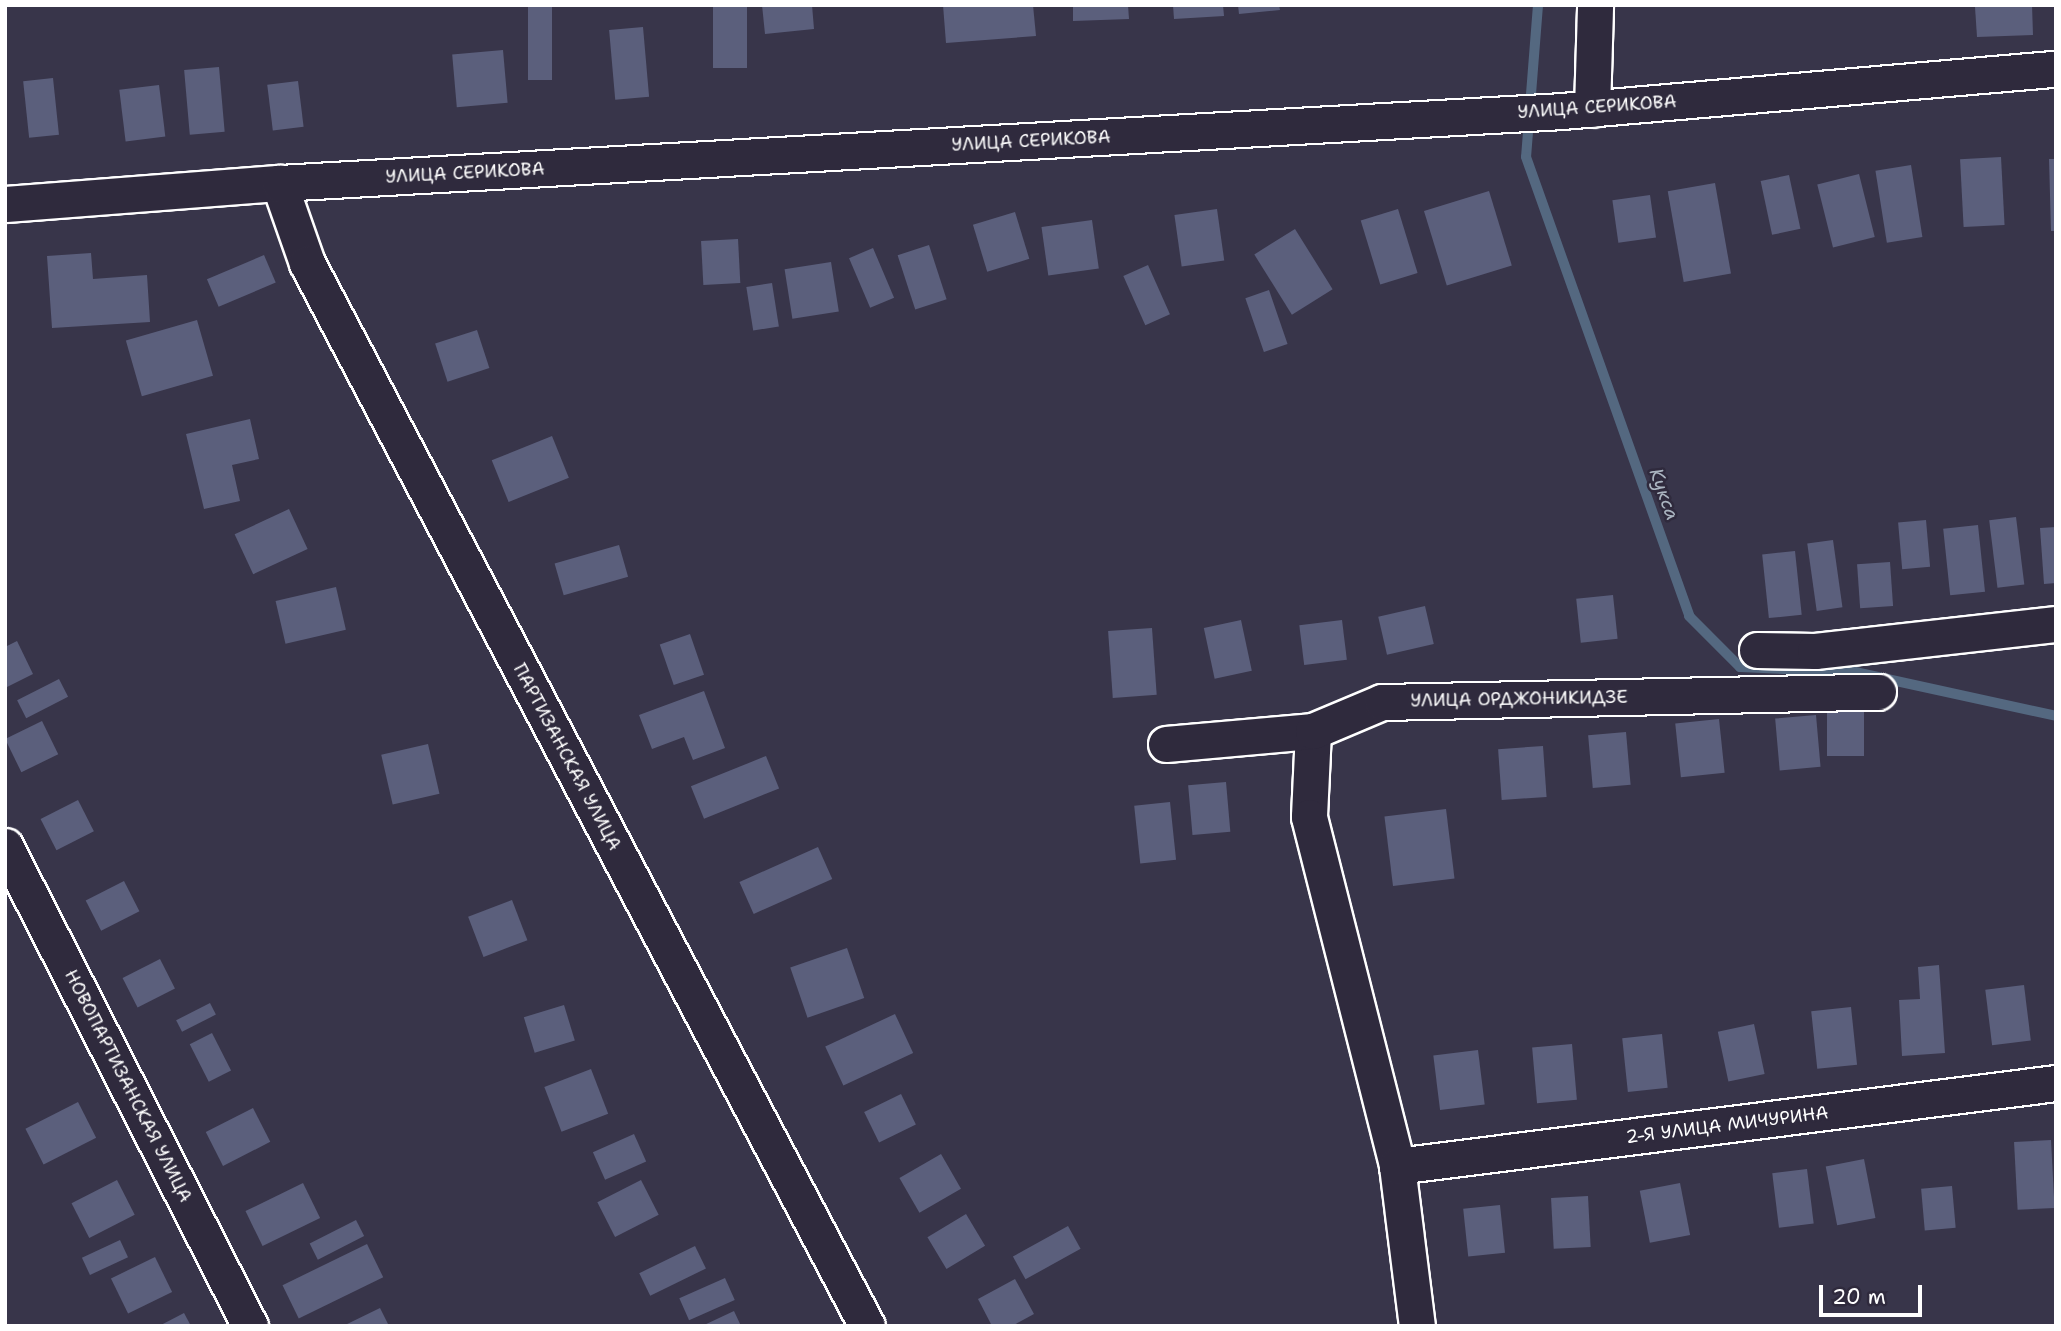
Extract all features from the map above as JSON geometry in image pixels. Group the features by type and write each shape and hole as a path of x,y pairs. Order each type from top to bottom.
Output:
{"street":[{"path":"1577,110 1595,5"},
{"name":"УЛИЦА СЕРИКОВА","path":"5,204 279,183 1577,110 2056,69"},
{"name":"ПАРТИЗАНСКАЯ УЛИЦА","path":"279,183 307,263 867,1326"},
{"path":"1757,650 1815,651 2056,624"},
{"name":"УЛИЦА ОРДЖОНИКИДЗЕ","path":"1166,744 1313,730 1382,702 1878,692"},
{"path":"1313,730 1309,817 1398,1166 1417,1326"},
{"name":"НОВОПАРТИЗАНСКАЯ УЛИЦА","path":"5,846 250,1326"},
{"name":"2-Я УЛИЦА МИЧУРИНА","path":"1398,1166 2056,1083"}],"building":[{"path":"528,5 552,5 552,80 528,80"},
{"path":"713,5 747,5 747,68 713,68"},
{"path":"762,5 812,5 814,29 765,34"},
{"path":"943,5 1033,5 1036,36 946,43"},
{"path":"1073,5 1128,5 1129,19 1073,21"},
{"path":"1173,5 1223,5 1224,16 1174,19"},
{"path":"1238,5 1279,5 1280,10 1239,14"},
{"path":"2032,5 2033,35 1977,37 1975,7"},
{"path":"643,27 649,97 615,100 609,30"},
{"path":"503,50 508,103 457,107 452,54"},
{"path":"219,67 225,132 190,135 184,70"},
{"path":"53,78 59,135 29,138 23,81"},
{"path":"298,81 304,127 273,130 267,85"},
{"path":"159,85 165,137 126,141 119,90"},
{"path":"2001,157 2005,225 1964,227 1960,159"},
{"path":"2049,159 2056,159 2056,231 2051,231"},
{"path":"1911,165 1922,237 1887,243 1875,171"},
{"path":"1859,174 1875,237 1833,247 1817,184"},
{"path":"1789,175 1800,229 1772,235 1761,181"},
{"path":"1715,183 1731,274 1684,282 1668,191"},
{"path":"1489,191 1512,266 1447,285 1424,211"},
{"path":"1650,195 1656,238 1618,243 1612,200"},
{"path":"1217,209 1224,260 1182,266 1174,215"},
{"path":"1398,209 1418,273 1380,284 1361,220"},
{"path":"1015,212 1029,259 987,272 973,225"},
{"path":"1092,220 1099,269 1048,276 1041,227"},
{"path":"1295,229 1333,289 1292,315 1254,254"},
{"path":"738,239 740,283 703,285 701,241"},
{"path":"929,245 947,299 915,309 898,255"},
{"path":"873,248 894,298 870,308 849,258"},
{"path":"91,253 93,279 147,275 150,322 52,328 47,256"},
{"path":"264,255 276,283 219,307 207,279"},
{"path":"831,262 839,311 792,319 785,269"},
{"path":"1148,265 1170,314 1145,325 1123,276"},
{"path":"772,283 779,326 753,331 746,287"},
{"path":"1269,290 1288,344 1264,352 1245,298"},
{"path":"197,320 213,376 142,396 126,340"},
{"path":"477,330 489,368 448,382 435,344"},
{"path":"250,419 259,459 232,465 240,501 204,509 186,434"},
{"path":"552,436 569,478 509,502 492,460"},
{"path":"289,509 308,549 253,574 235,534"},
{"path":"2016,517 2024,584 1997,588 1989,520"},
{"path":"1926,520 1930,567 1902,569 1898,522"},
{"path":"1978,525 1985,592 1950,595 1943,529"},
{"path":"2056,527 2056,583 2044,584 2040,528"},
{"path":"1833,540 1842,607 1817,611 1807,544"},
{"path":"619,545 628,577 564,595 555,563"},
{"path":"1795,551 1802,615 1769,618 1762,554"},
{"path":"1890,562 1893,606 1860,608 1857,564"},
{"path":"336,587 346,630 285,644 276,601"},
{"path":"1613,595 1618,639 1581,643 1576,599"},
{"path":"1425,606 1434,644 1387,655 1378,617"},
{"path":"1241,620 1252,671 1215,679 1204,628"},
{"path":"1342,620 1347,660 1304,665 1299,625"},
{"path":"1152,628 1157,695 1113,698 1108,631"},
{"path":"690,634 704,675 674,685 660,644"},
{"path":"17,641 33,674 5,688 5,647"},
{"path":"59,679 68,697 26,718 17,700"},
{"path":"704,691 725,748 693,760 684,737 652,749 639,715"},
{"path":"1827,711 1864,711 1864,756 1827,756"},
{"path":"1816,715 1821,767 1780,770 1775,719"},
{"path":"1719,719 1725,773 1681,777 1675,724"},
{"path":"42,721 58,754 21,772 5,739"},
{"path":"1626,732 1631,785 1593,788 1588,735"},
{"path":"428,744 439,794 393,804 381,755"},
{"path":"1543,746 1547,797 1502,800 1498,749"},
{"path":"766,756 779,788 704,819 691,786"},
{"path":"1226,782 1230,832 1193,835 1188,785"},
{"path":"78,800 94,831 56,850 41,819"},
{"path":"1170,802 1176,860 1140,863 1134,806"},
{"path":"1446,809 1455,878 1393,886 1384,817"},
{"path":"818,847 832,879 754,914 739,882"},
{"path":"124,881 139,911 101,931 86,901"},
{"path":"512,900 527,940 484,957 468,917"},
{"path":"847,948 864,998 808,1018 790,968"},
{"path":"160,959 175,988 138,1007 123,978"},
{"path":"1939,965 1945,1053 1902,1056 1899,1000 1920,999 1918,967"},
{"path":"2024,985 2031,1041 1992,1045 1985,990"},
{"path":"210,1003 216,1015 182,1032 176,1020"},
{"path":"564,1005 575,1040 535,1053 524,1017"},
{"path":"1851,1007 1857,1065 1817,1069 1811,1011"},
{"path":"895,1014 913,1053 843,1086 825,1047"},
{"path":"1754,1024 1765,1074 1728,1082 1718,1032"},
{"path":"212,1033 231,1070 209,1082 190,1044"},
{"path":"1662,1034 1668,1088 1628,1092 1622,1038"},
{"path":"1572,1044 1577,1100 1537,1103 1532,1047"},
{"path":"1478,1050 1485,1105 1440,1110 1433,1055"},
{"path":"591,1069 608,1114 562,1132 544,1087"},
{"path":"901,1094 916,1125 879,1143 864,1112"},
{"path":"78,1102 96,1138 44,1164 25,1129"},
{"path":"253,1108 270,1142 223,1166 206,1132"},
{"path":"634,1134 646,1161 605,1180 593,1152"},
{"path":"2051,1140 2055,1208 2018,1210 2014,1142"},
{"path":"941,1154 961,1189 919,1213 899,1178"},
{"path":"1864,1159 1875,1218 1837,1225 1826,1166"},
{"path":"1807,1169 1814,1224 1779,1228 1772,1173"},
{"path":"117,1180 135,1215 89,1238 72,1203"},
{"path":"641,1180 659,1215 615,1237 597,1202"},
{"path":"303,1183 320,1218 263,1246 245,1211"},
{"path":"1680,1183 1690,1235 1650,1243 1640,1191"},
{"path":"1952,1186 1956,1228 1925,1231 1921,1189"},
{"path":"1588,1196 1591,1247 1554,1249 1551,1198"},
{"path":"1500,1205 1505,1253 1468,1257 1463,1209"},
{"path":"966,1214 985,1246 946,1269 927,1237"},
{"path":"356,1220 364,1236 318,1260 310,1244"},
{"path":"1068,1226 1081,1249 1026,1279 1013,1257"},
{"path":"120,1240 128,1257 90,1275 82,1258"},
{"path":"367,1244 383,1277 299,1318 283,1285"},
{"path":"695,1246 706,1268 650,1296 639,1273"},
{"path":"155,1257 172,1292 128,1314 111,1278"},
{"path":"725,1278 735,1300 689,1320 679,1298"},
{"path":"1015,1279 1034,1314 1012,1326 992,1326 978,1299"},
{"path":"380,1308 388,1324 343,1326"},
{"path":"734,1311 741,1326 702,1326"},
{"path":"184,1313 191,1326 159,1326"}],"waterway":[{"name":"Кукса","path":"1538,5 1526,157 1689,616 1740,667 1855,672 2056,716"}]}
